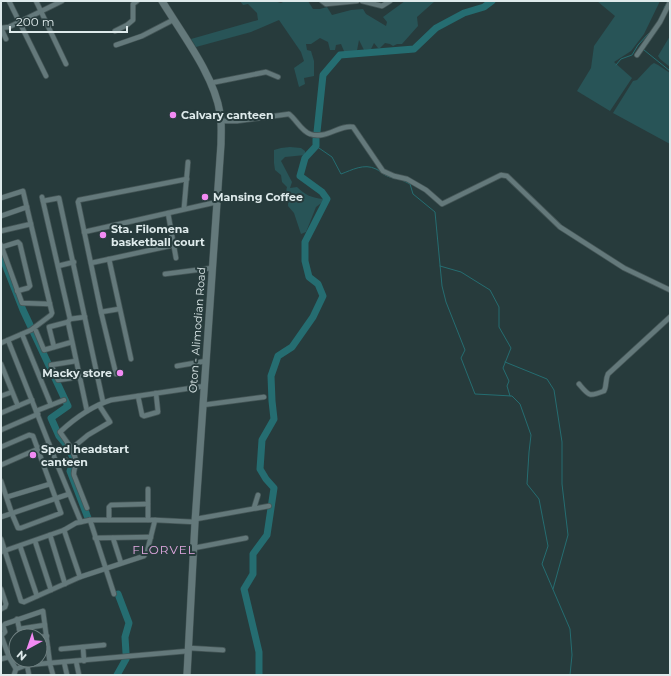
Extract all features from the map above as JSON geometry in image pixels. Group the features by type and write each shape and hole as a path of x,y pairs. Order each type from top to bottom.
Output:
{"main road":[{"name":"Oton - Alimodian Road","path":"162,1 202,66 211,84 218,101 221,121 221,144 195,521 187,675"}],"street":[{"path":"9,1 46,76"},
{"path":"36,1 66,64"},
{"path":"6,39 1,28 6,28 62,1"},
{"path":"114,31 128,25 133,20 133,4 136,1"},
{"path":"322,1 326,4 357,1"},
{"path":"363,1 382,6 390,1"},
{"path":"637,55 660,22 670,2"},
{"path":"116,45 142,36 173,20"},
{"path":"211,84 266,72 278,77"},
{"path":"221,121 237,121 289,114 304,131 310,134 332,133 342,127 353,127 383,171 394,176 407,179 426,190 442,204 501,174 507,176 560,227 624,268 670,290"},
{"path":"184,208 188,162"},
{"path":"116,374 101,312 78,202 79,200 187,179"},
{"path":"1,198 23,191 50,304 51,315 34,330 1,343"},
{"path":"71,449 88,435 110,423 101,403 60,198 43,199 87,411"},
{"path":"84,232 184,208 217,202"},
{"path":"1,216 27,207"},
{"path":"168,213 176,258"},
{"path":"1,231 31,224"},
{"path":"17,291 30,286 20,244 18,242 1,246 17,291 23,304 50,304"},
{"path":"91,263 174,244"},
{"path":"108,259 131,359"},
{"path":"58,266 74,262"},
{"path":"165,274 212,268"},
{"path":"101,312 119,309"},
{"path":"54,347 49,327 69,320 85,317"},
{"path":"579,384 588,394 593,396 604,392 608,374 670,317"},
{"path":"34,330 44,350 72,342"},
{"path":"22,334 51,405"},
{"path":"8,340 56,464 82,522"},
{"path":"76,361 51,365 58,380 80,377"},
{"path":"177,366 206,361"},
{"path":"1,365 18,406"},
{"path":"87,508 73,471 76,463 71,449 60,432 87,411 101,403 111,400 205,386"},
{"path":"1,396 12,392"},
{"path":"138,396 142,415 144,416 158,412 156,393"},
{"path":"203,405 264,397"},
{"path":"1,413 32,400"},
{"path":"1,430 64,400"},
{"path":"1,447 32,435 61,512 21,528 17,526 1,481"},
{"path":"1,465 49,444"},
{"path":"56,464 66,460"},
{"path":"7,498 50,484"},
{"path":"148,489 148,520"},
{"path":"1,517 70,494"},
{"path":"254,508 258,495"},
{"path":"109,520 109,507 111,505 148,504"},
{"path":"3,552 90,520 195,521 269,506"},
{"path":"90,520 114,594"},
{"path":"1,539 3,552 21,601 24,602 80,578 146,554 155,520"},
{"path":"64,530 80,578"},
{"path":"50,535 65,584"},
{"path":"95,538 150,537"},
{"path":"113,538 121,563"},
{"path":"194,548 246,538"},
{"path":"35,541 51,590"},
{"path":"20,546 37,596"},
{"path":"1,590 6,604 4,608 1,609"},
{"path":"1,659 8,657 1,635 5,632 4,625 42,611 44,613 46,628"},
{"path":"17,619 19,628"},
{"path":"26,628 45,625"},
{"path":"61,648 104,645"},
{"path":"83,646 84,661"},
{"path":"48,648 53,675"},
{"path":"50,664 188,650 223,650"},
{"path":"76,661 79,675"},
{"path":"64,662 67,675"},
{"path":"14,675 16,669"}],"shaded area":[{"path":"240,1 274,1 281,3 285,1 308,1 313,9 327,7 332,15 351,10 363,9 366,14 386,26 387,22 383,17 405,1 435,1 417,17 418,26 402,44 393,46 385,43 378,48 374,43 371,49 364,50 359,40 356,56 346,56 341,44 336,45 335,50 330,50 328,42 320,38 311,44 306,44 307,50 311,51 314,61 314,76 304,78 305,84 299,87 294,68 304,61 301,52 279,20 251,32 196,47 191,39 258,20 257,13 248,4 243,5"},
{"path":"597,1 660,1 644,34 631,51 614,62 632,78 610,111 577,91 591,68 594,46 615,16"},
{"path":"670,36 670,67 658,56"},
{"path":"654,63 670,73 670,144 613,113 633,81 637,80"},
{"path":"290,147 301,148 305,151 305,155 285,157 281,161 292,182 290,188 297,187 309,196 323,199 324,201 316,207 306,232 301,234 294,213 288,206 286,192 287,187 282,182 281,175 275,170 274,163 274,150"}],"waterway":[{"path":"317,132 323,75 340,55 414,49 436,28 464,13 484,7 492,1"},
{"path":"664,8 668,1"},
{"path":"616,65 621,59 632,55 638,45 649,33"},
{"path":"644,50 670,71"},
{"path":"259,675 259,652 244,589 253,574 253,554 267,535 274,488 260,469 262,440 274,419 271,376 278,356 292,347 313,317 323,296 318,284 309,277 305,261 305,242 327,199 322,192 300,176 305,158 316,146 316,139"},
{"path":"316,146 332,157 341,174 358,168 372,167 393,178"},
{"path":"402,180 410,184 413,194 435,212 442,286 446,302 465,350 461,358 475,394 512,396 520,404 531,435 527,484 539,499 548,546 542,564 570,629 572,655 570,675"},
{"path":"1,254 23,310 68,406 51,418 59,436 69,448 74,461 70,471 88,518"},
{"path":"440,266 461,272 490,290 499,307 499,327 511,348 503,368 509,381 507,386 510,396"},
{"path":"505,362 547,379 554,390 562,442 562,484 568,535 553,589"},
{"path":"118,594 129,623 125,637 126,653"},
{"path":"117,675 126,659"}],"place":[{"name":"Calvary canteen","path":"173,115"},
{"name":"Mansing Coffee","path":"205,197"},
{"name":"Sta. Filomena basketball court","path":"103,235"},
{"name":"Macky store","path":"120,373"},
{"name":"Sped headstart canteen","path":"33,455"}],"district":[{"name":"FLORVEL","path":"164,549"}]}
